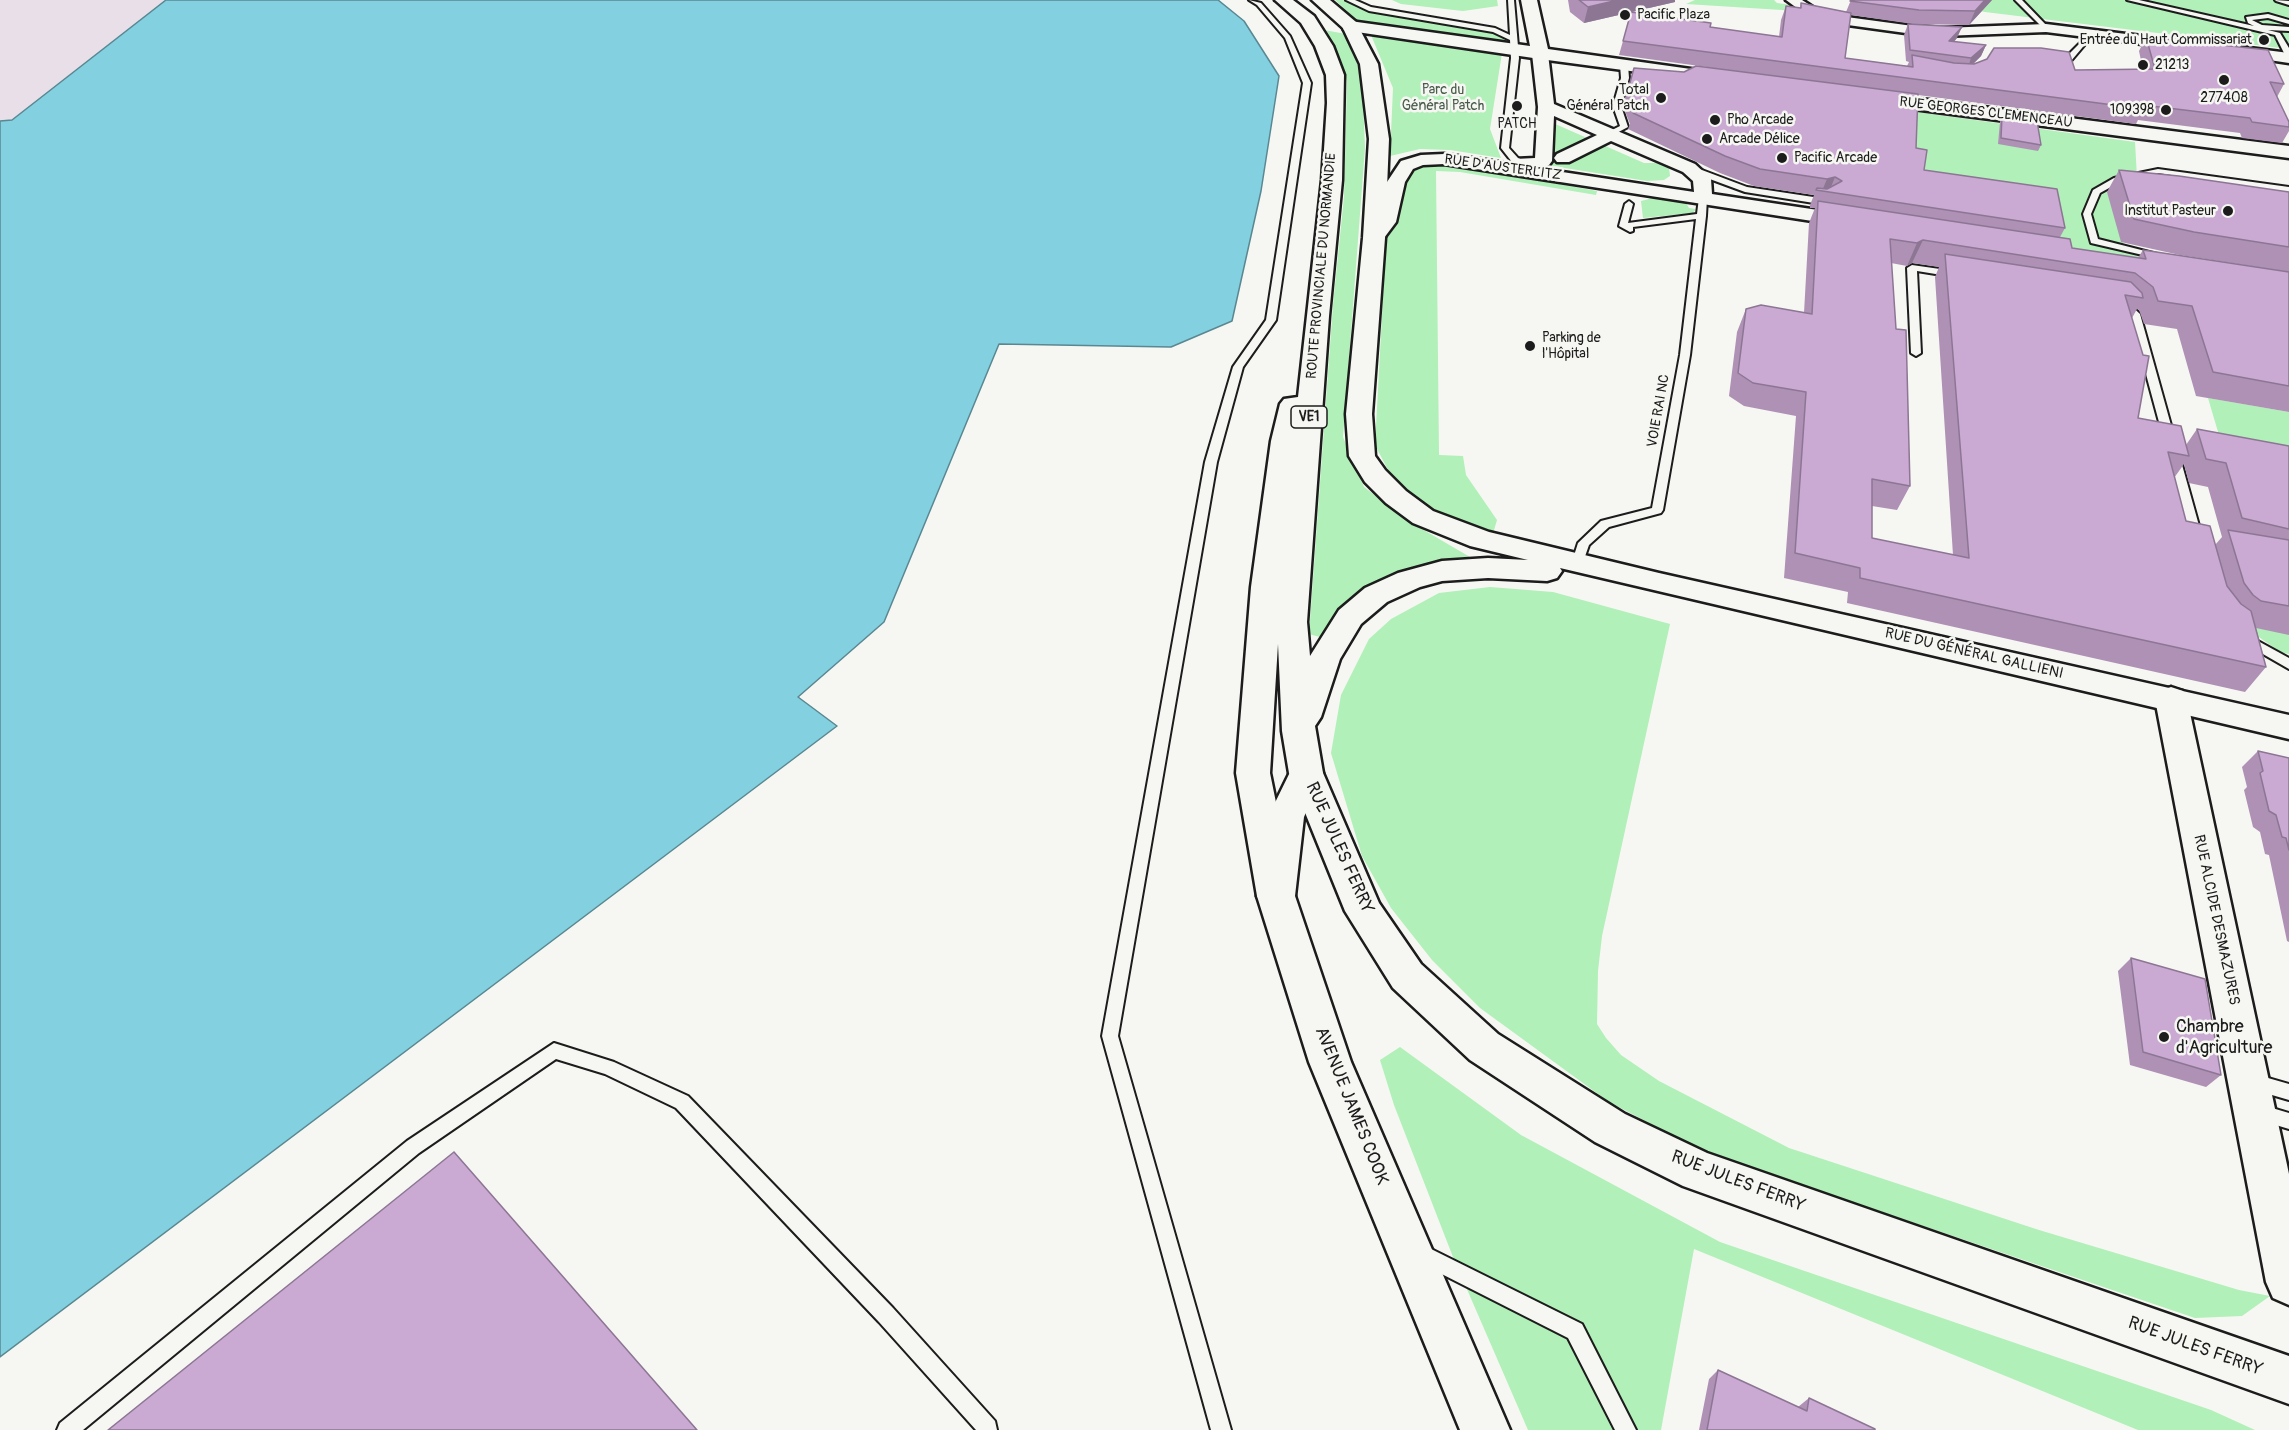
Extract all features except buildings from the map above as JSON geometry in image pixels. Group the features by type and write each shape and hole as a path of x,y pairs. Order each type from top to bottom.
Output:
{"main road":[{"name":"ROUTE PROVINCIALE DU NORMANDIE","path":"1282,0 1308,20 1324,46 1335,75 1336,103 1332,180 1317,316 1292,622 1299,731"},
{"path":"1302,0 1333,26 1522,49 1628,74 1688,79 1718,78"},
{"path":"1320,0 1352,28 1369,64 1379,139 1374,238"},
{"path":"1521,0 1522,49"},
{"path":"1522,49 1529,0"},
{"name":"RUE GEORGES CLEMENCEAU","path":"1859,97 2289,152"},
{"name":"RUE DU GÉNÉRAL GALLIENI","path":"1374,238 1359,414 1362,456 1382,483 1423,517 1480,539 1659,583 2289,727"},
{"path":"1276,896 1253,772 1265,610 1284,441 1317,316"},
{"name":"RUE DU GÉNÉRAL GALLIENI","path":"1306,773 1299,731 1324,659 1350,616 1376,595 1408,580 1442,572 1488,568 1544,571 1659,583"},
{"name":"RUE ALCIDE DESMAZURES","path":"2170,699 2270,1102 2289,1282"},
{"name":"AVENUE JAMES COOK","path":"1306,773 1286,817 1276,896 1330,1062 1485,1430"},
{"name":"RUE JULES FERRY","path":"1306,773 1364,910 1407,975 1484,1047 1610,1128 1698,1171 2289,1380"}],"street":[{"path":"1793,0 1814,14 1831,19 1913,30 1943,32 2046,28 2193,46"},
{"path":"1522,49 1528,91"},
{"path":"1522,49 1546,107 1544,154"},
{"path":"2214,49 2289,56"},
{"path":"1546,107 1689,168 1702,179 1703,207"},
{"path":"1528,131 1528,146 1544,154 1598,163"},
{"path":"1563,158 1611,135"},
{"name":"RUE D'AUSTERLITZ","path":"1374,238 1383,220 1394,161 1406,155 1425,152 1526,165 1543,161 1544,154"},
{"name":"RUE D'AUSTERLITZ","path":"1374,238 1387,222 1396,182 1407,165 1421,160 1444,159 1631,187 1703,207 1875,225"},
{"path":"2088,258 2170,264"}],"lane":[{"path":"1221,1430 1110,1036 1211,462 1238,367 1270,320 1306,82 1288,37 1259,4 1252,0"},
{"path":"1349,0 1369,9 1495,30 1522,49"},
{"path":"1511,0 1522,49 1505,148 1515,159 1551,174"},
{"path":"2018,0 2046,28"},
{"path":"2130,0 2190,10 2289,35"},
{"path":"2278,0 2289,3"},
{"path":"2289,22 2268,16 2248,18 2255,25 2277,32 2289,29"},
{"path":"2277,32 2289,56"},
{"path":"2042,60 2068,59 2091,34"},
{"path":"1611,135 1624,127 1617,106 1628,74"},
{"path":"1689,168 1745,189 1820,201 1829,199"},
{"path":"2170,264 2094,241 2087,214 2096,192 2117,180 2157,171 2289,190"},
{"path":"1623,226 1631,187"},
{"path":"1623,226 1703,207"},
{"name":"VOIE RAI NC","path":"1578,562 1584,543 1605,524 1657,510 1685,355 1703,207"},
{"path":"1623,226 1641,232"},
{"path":"1916,353 1912,268 1970,277"},
{"path":"2109,299 2121,301 2135,314 2203,547"},
{"path":"2238,632 2289,664"},
{"path":"68,1430 413,1147 554,1052 608,1067 682,1102 886,1315 988,1429"},
{"path":"1409,1246 1575,1331 1626,1430"}],"shaded area":[{"path":"0,0 166,0 12,120 0,121"}],"green space":[{"path":"1335,0 1343,0 1364,10 1494,32 1512,42 1502,45 1362,25"},
{"path":"1392,0 1497,0 1498,6 1463,11 1401,4"},
{"path":"1695,0 1774,0 1777,3 1792,5 1798,11 1686,4"},
{"path":"1931,0 2289,0 2289,49 1985,12"},
{"path":"1324,30 1346,34 1362,76 1365,148 1343,437 1364,487 1410,522 1470,557 1474,562 1396,576 1327,639 1309,634 1333,305 1344,197 1347,81"},
{"name":"Parc du Général Patch","path":"1371,35 1502,53 1490,129 1501,158 1450,150 1420,149 1390,156 1393,88"},
{"path":"1858,104 2135,142 2138,195 2107,191 2126,252 2246,274 2235,277 1860,215"},
{"path":"1553,123 1644,163 1663,163 1669,168 1670,176 1664,180 1647,181 1552,166"},
{"path":"1432,165 1454,165 1597,191 1596,195 1460,172 1436,171 1439,455 1463,456 1466,475 1497,520 1491,540 1435,515 1397,487 1375,445 1386,241 1408,169"},
{"path":"1653,198 1686,203 1689,208 1696,209 1693,213 1643,218 1641,201"},
{"path":"2208,398 2289,412 2289,654 2280,652 2242,625 2221,442"},
{"path":"1490,587 1553,592 1670,624 1602,936 1598,971 1597,1024 1621,1055 1659,1081 1789,1148 2039,1230 2239,1290 2270,1296 2242,1316 2195,1318 1705,1152 1609,1102 1480,1008 1432,960 1391,908 1362,856 1331,753 1341,695 1369,639 1391,619 1439,593"},
{"path":"1400,1047 1521,1135 1720,1242 2211,1410 2255,1430 2138,1430 1694,1249 1661,1430 1528,1430 1453,1257 1394,1105 1380,1060"}],"water":[{"path":"166,0 1218,0 1244,21 1279,76 1261,191 1232,321 1171,347 999,344 884,622 798,697 837,726 0,1357 0,121 12,120"}],"place":[{"name":"Pacific Plaza","path":"1625,15"},
{"name":"Entrée du Haut Commissariat","path":"2264,40"},
{"name":"21213","path":"2143,65"},
{"name":"277408","path":"2224,80"},
{"name":"Total Général Patch","path":"1661,98"},
{"name":"PATCH","path":"1517,106"},
{"name":"109398","path":"2166,110"},
{"name":"Pho Arcade","path":"1715,120"},
{"name":"Arcade Délice","path":"1707,139"},
{"name":"Pacific Arcade","path":"1782,158"},
{"name":"Institut Pasteur","path":"2228,211"},
{"name":"Parking de l'Hôpital","path":"1530,346"},
{"name":"Chambre d'Agriculture","path":"2164,1037"}]}
